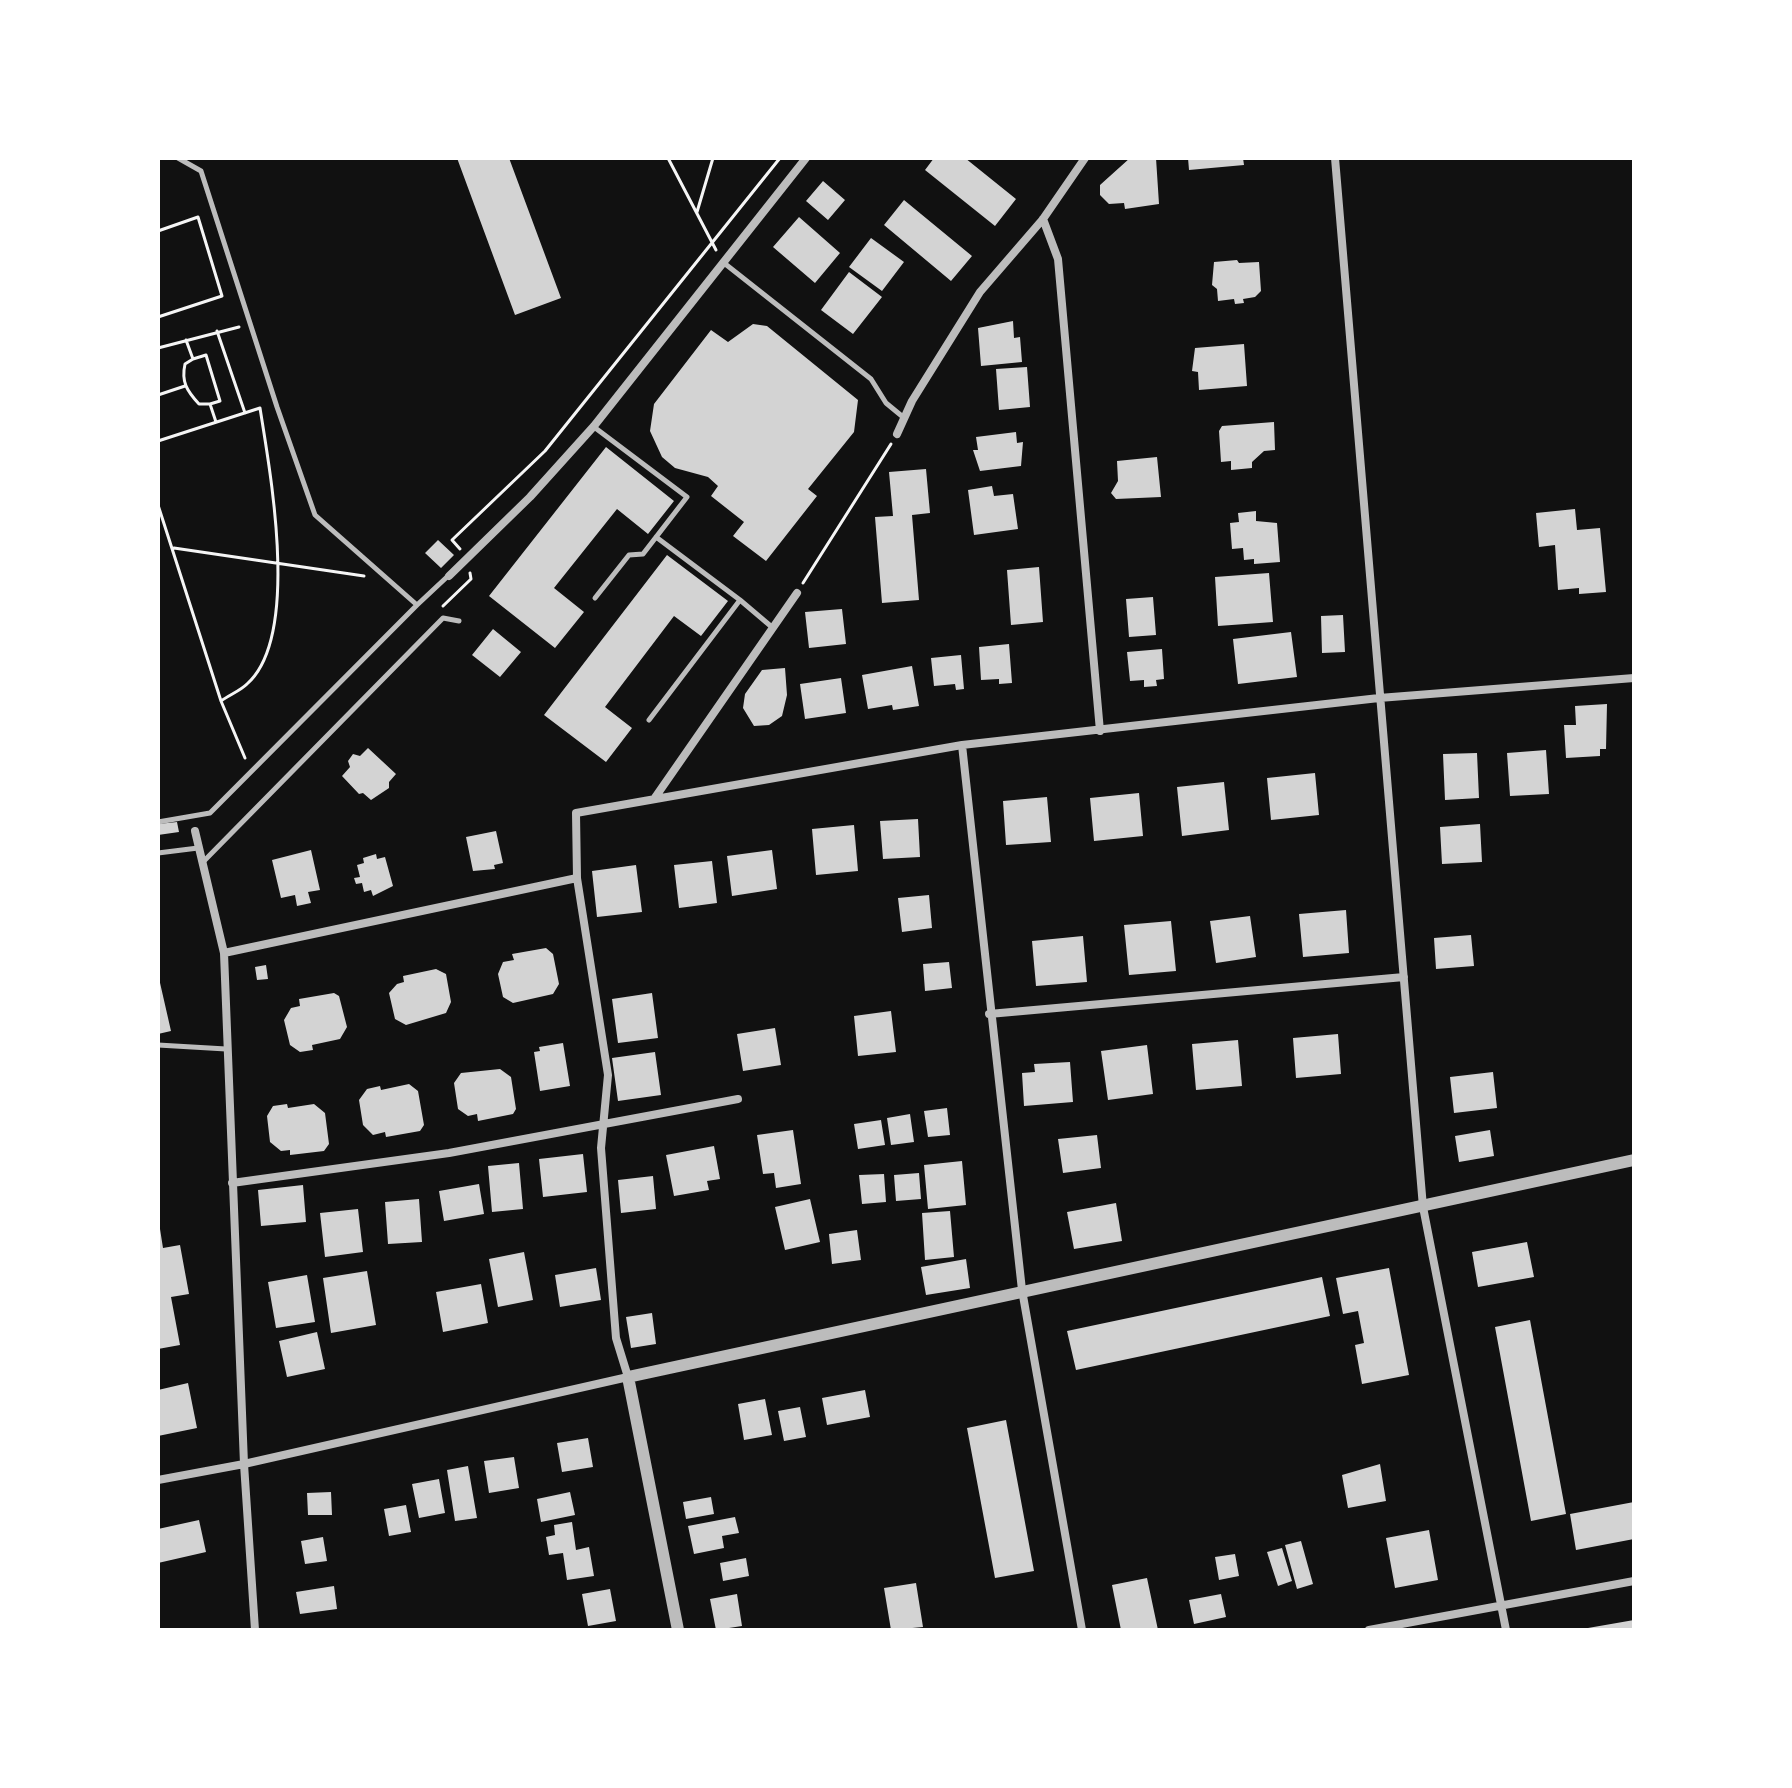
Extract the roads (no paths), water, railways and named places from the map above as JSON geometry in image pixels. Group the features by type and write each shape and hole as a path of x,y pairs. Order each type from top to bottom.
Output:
{"street":[{"path":"449,576 530,497 594,426 806,158"},
{"path":"897,434 903,417 988,281 1043,219 1085,158"},
{"path":"1335,158 1423,1207 1506,1630"},
{"path":"1043,219 1058,259 1100,731"},
{"path":"654,799 797,593"},
{"path":"678,1630 628,1377 616,1338 601,1148 608,1075 577,878 576,813 962,745 1379,698 1634,678"},
{"path":"962,745 989,1014 1022,1290 1082,1630"},
{"path":"195,831 224,953 244,1464 255,1630"},
{"path":"224,953 577,878"},
{"path":"989,1014 1404,977"},
{"path":"232,1183 449,1153 738,1099"},
{"path":"158,1480 244,1464 1022,1290 1634,1160"},
{"path":"1369,1630 1634,1581"}],"lane":[{"path":"178,158 201,171 249,324 315,515 417,605"},
{"path":"724,263 871,379 886,403 903,417"},
{"path":"594,426 687,497 643,554 629,555 595,598"},
{"path":"656,537 774,628"},
{"path":"158,822 210,813 449,576"},
{"path":"649,720 740,600"},
{"path":"202,863 443,618 459,621"},
{"path":"193,818 195,831"},
{"path":"158,853 198,848"},
{"path":"158,1045 226,1049"}]}
